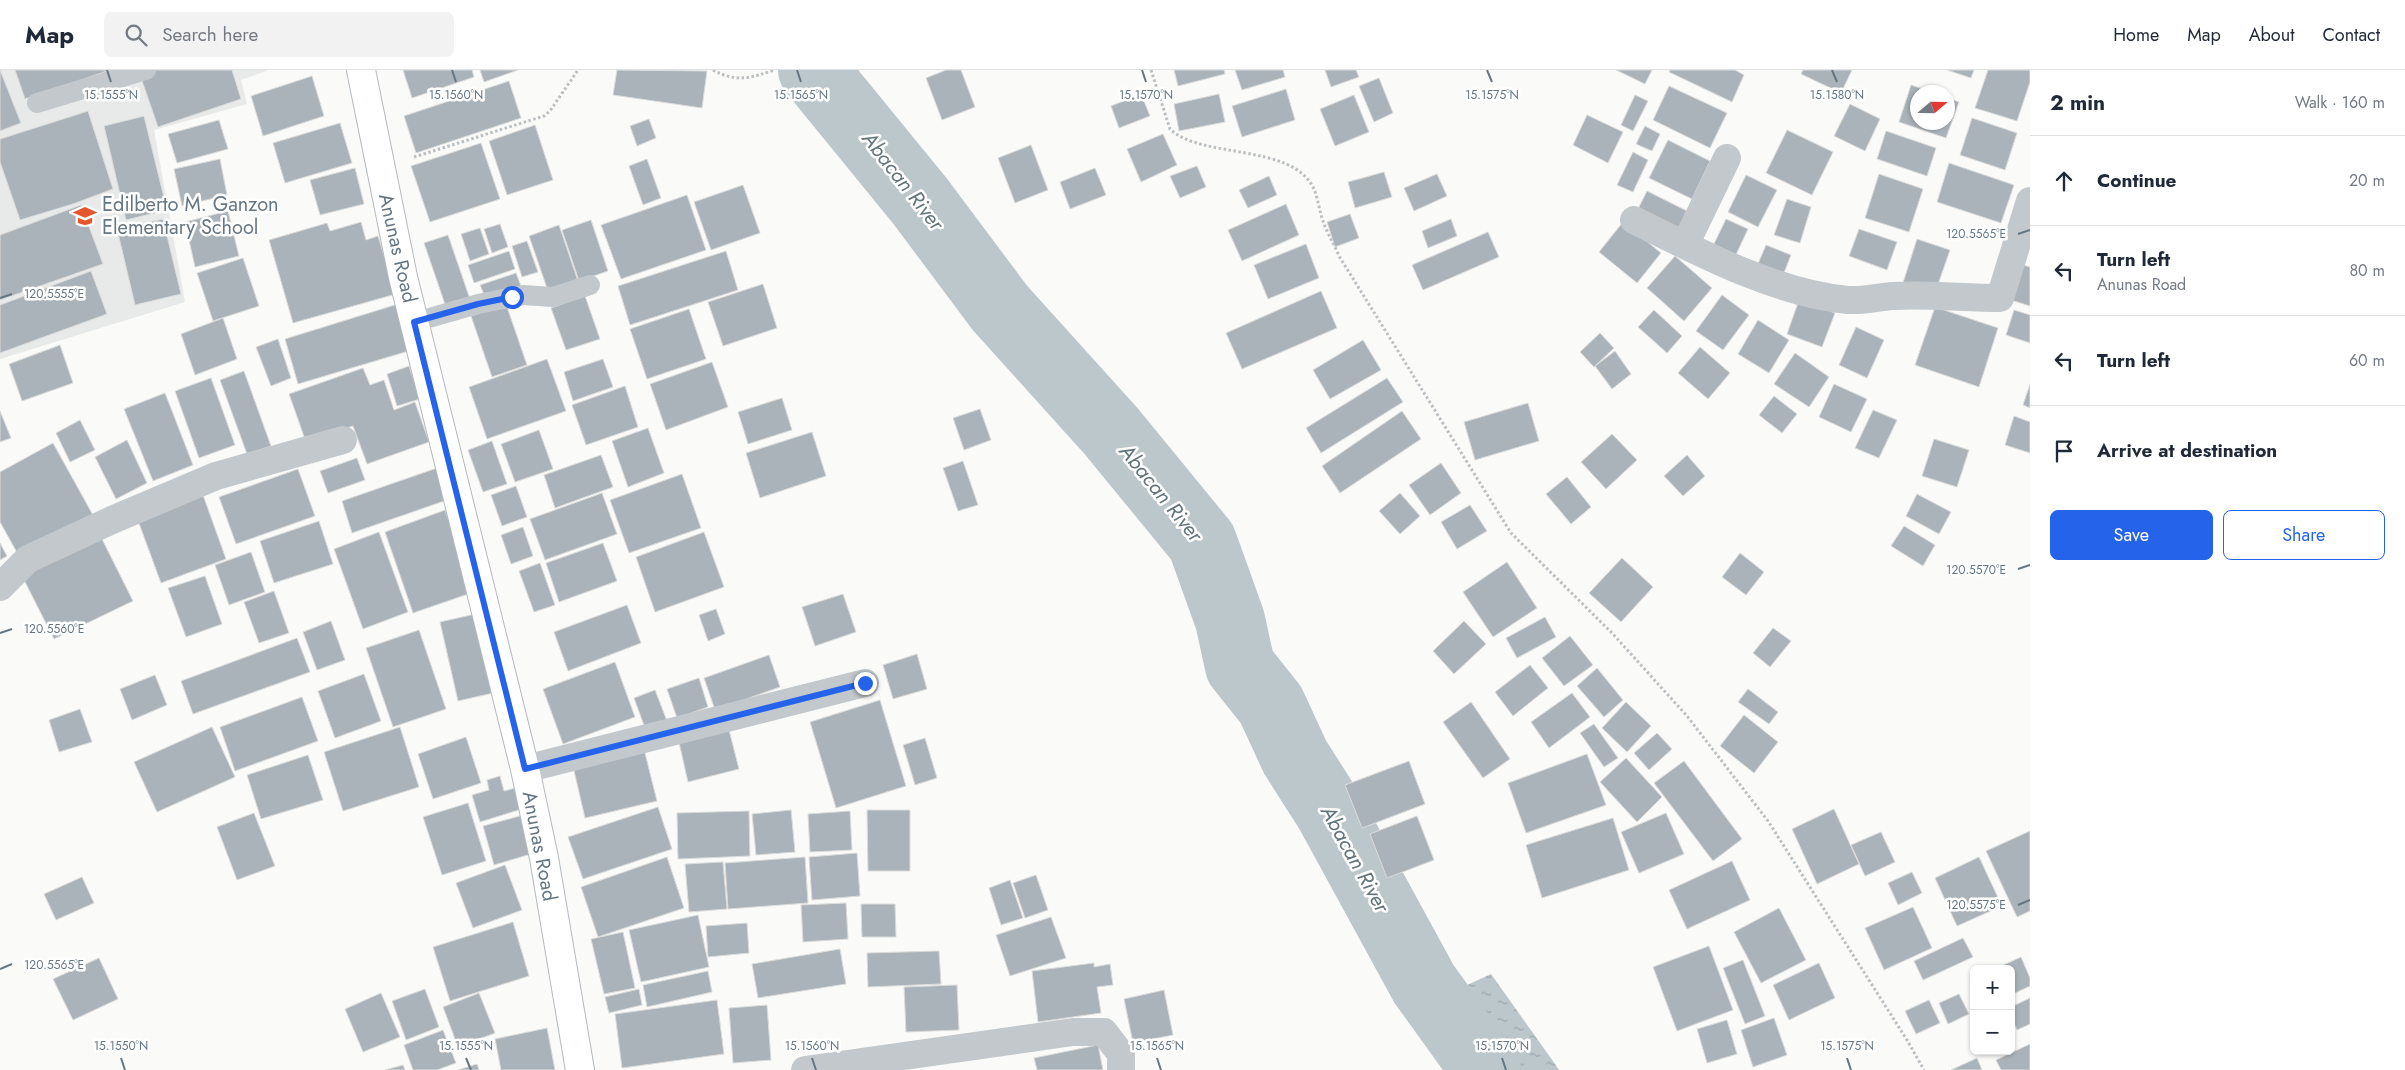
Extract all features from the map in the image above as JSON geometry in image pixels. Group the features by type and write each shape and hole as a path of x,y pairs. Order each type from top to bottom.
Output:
{"street":[{"name":"Anunas Road","path":"361,70 380,168 414,322 525,769 544,858 580,1070"},
{"path":"1685,245 1727,158"},
{"path":"1634,220 1685,245 1775,284 1846,300 1867,301 1892,296 2000,298 2025,234 2030,201"},
{"path":"0,587 28,560 112,520 216,476 343,440"},
{"path":"525,769 865,683"},
{"path":"805,1070 1073,1032 1104,1032 1121,1054 1122,1070"}],"lane":[{"path":"37,103 146,70"},
{"path":"414,322 478,304 523,295 553,297 590,285"}],"path":[{"path":"380,168 544,116 550,111 578,70"},
{"path":"713,70 745,80 774,70"},
{"path":"1151,70 1170,129 1177,135 1205,144 1255,154 1298,170 1313,187 1323,221 1339,256 1511,533 1612,633 1687,716 1757,806 1907,1040 1924,1070"}],"shaded area":[{"name":"Edilberto M. Ganzon Elementary School","path":"0,70 269,70 241,80 247,104 154,130 185,302 0,359"}],"water":[{"path":"1491,974 1559,1070 1443,1070 1407,1013"}],"building":[{"path":"0,70 21,123 0,131"},
{"path":"15,70 110,70 25,99"},
{"path":"155,70 232,70 241,99 158,127 140,75"},
{"path":"403,70 472,70 474,77 412,98"},
{"path":"480,70 518,70 484,82"},
{"path":"617,70 707,71 702,108 613,95"},
{"path":"946,70 961,70 975,107 942,120 926,78"},
{"path":"1174,70 1224,70 1225,74 1178,86"},
{"path":"1235,70 1283,70 1285,77 1242,90"},
{"path":"1325,70 1356,70 1359,77 1331,87"},
{"path":"1616,70 1652,70 1645,84"},
{"path":"1670,70 1735,70 1744,75 1732,102 1669,72"},
{"path":"1803,70 1852,70 1841,93 1801,74"},
{"path":"1947,70 1974,70 1971,78"},
{"path":"1988,70 2030,70 2030,82 2017,121 1975,108"},
{"path":"312,76 324,116 263,136 251,96"},
{"path":"1379,78 1393,113 1374,122 1359,86"},
{"path":"509,81 521,118 416,153 404,116"},
{"path":"1669,86 1727,113 1710,148 1653,120"},
{"path":"1910,88 1910,126 1899,122"},
{"path":"1286,89 1295,120 1242,137 1232,106"},
{"path":"1141,94 1150,116 1119,128 1111,106"},
{"path":"1219,94 1225,122 1179,131 1174,104"},
{"path":"1354,95 1369,132 1335,146 1320,109"},
{"path":"1635,95 1648,101 1633,131 1621,125"},
{"path":"1955,101 1959,102 1955,113"},
{"path":"1850,104 1880,119 1865,151 1834,136"},
{"path":"88,111 113,189 73,204 20,220 0,162 0,139"},
{"path":"1587,115 1623,132 1608,163 1573,145"},
{"path":"144,116 167,210 126,220 104,126"},
{"path":"1972,118 2017,133 2005,170 1960,155"},
{"path":"649,119 656,138 637,146 630,126"},
{"path":"219,120 228,149 177,163 168,134"},
{"path":"340,123 352,163 285,183 273,143"},
{"path":"535,125 553,180 507,195 489,141"},
{"path":"1645,126 1660,134 1652,151 1636,144"},
{"path":"1787,130 1833,152 1812,195 1766,173"},
{"path":"1922,130 1949,130 1946,138"},
{"path":"1886,131 1936,148 1927,176 1877,159"},
{"path":"1163,134 1177,165 1141,182 1127,149"},
{"path":"1668,140 1710,161 1692,199 1649,178"},
{"path":"481,143 500,199 430,222 411,166"},
{"path":"1031,145 1048,190 1015,203 998,158"},
{"path":"1633,152 1648,160 1633,192 1617,185"},
{"path":"220,159 227,195 182,206 174,169"},
{"path":"647,159 661,198 643,205 629,166"},
{"path":"1949,163 2014,185 2001,223 1937,202"},
{"path":"1197,166 1206,187 1180,198 1170,176"},
{"path":"355,168 364,204 320,215 310,180"},
{"path":"1095,168 1106,195 1070,209 1060,182"},
{"path":"1384,172 1392,197 1355,208 1348,182"},
{"path":"1437,174 1447,196 1414,211 1404,188"},
{"path":"1879,174 1923,189 1909,232 1865,218"},
{"path":"1746,175 1777,190 1758,227 1728,212"},
{"path":"1269,176 1277,195 1248,208 1239,190"},
{"path":"743,185 760,233 711,250 694,202"},
{"path":"1647,191 1689,212 1680,232 1637,211"},
{"path":"687,195 706,250 621,279 601,225"},
{"path":"1787,199 1811,207 1800,243 1774,235"},
{"path":"1286,204 1299,235 1242,261 1228,230"},
{"path":"81,205 103,264 0,300 0,235"},
{"path":"228,211 239,256 195,267 185,222"},
{"path":"1350,214 1359,238 1335,247 1327,222"},
{"path":"163,219 181,294 135,305 117,229"},
{"path":"1451,219 1457,236 1428,248 1422,231"},
{"path":"1726,219 1748,229 1734,259 1712,248"},
{"path":"591,220 608,271 579,281 562,230"},
{"path":"361,222 366,240 378,236 396,294 293,323 269,240 327,223 330,231"},
{"path":"1623,222 1661,253 1637,283 1599,252"},
{"path":"500,224 508,247 492,253 484,229"},
{"path":"559,225 578,281 548,291 529,236"},
{"path":"480,228 489,254 470,261 461,234"},
{"path":"1859,229 1897,242 1887,270 1849,256"},
{"path":"1488,232 1499,257 1423,290 1412,265"},
{"path":"448,235 471,302 447,310 424,243"},
{"path":"1917,239 1950,250 1934,296 1902,286"},
{"path":"527,241 538,272 522,277 512,246"},
{"path":"1306,244 1319,278 1268,299 1254,265"},
{"path":"1766,245 1791,255 1780,283 1754,273"},
{"path":"509,251 515,269 474,283 468,265"},
{"path":"726,251 738,290 630,325 618,286"},
{"path":"1675,256 1712,288 1684,321 1647,288"},
{"path":"243,258 259,306 213,321 197,273"},
{"path":"2023,265 2030,267 2030,306 2011,300"},
{"path":"91,271 107,314 0,353 0,305"},
{"path":"516,273 521,286 485,297 480,285"},
{"path":"763,284 777,328 723,346 708,302"},
{"path":"1321,291 1337,328 1242,369 1226,333"},
{"path":"1722,295 1749,315 1723,350 1696,331"},
{"path":"585,296 600,339 566,350 551,308"},
{"path":"1799,300 1835,313 1822,347 1787,334"},
{"path":"398,304 412,350 298,384 285,339"},
{"path":"506,304 527,365 492,377 471,316"},
{"path":"1935,307 1998,328 1979,387 1915,365"},
{"path":"689,309 706,359 647,379 630,329"},
{"path":"1654,310 1682,336 1667,353 1638,327"},
{"path":"2014,310 2030,315 2030,343 2006,335"},
{"path":"223,318 237,359 195,375 181,334"},
{"path":"1758,320 1789,340 1769,373 1738,354"},
{"path":"1856,327 1884,340 1867,378 1839,365"},
{"path":"1600,333 1614,348 1594,367 1580,352"},
{"path":"278,339 291,378 271,386 256,347"},
{"path":"1363,340 1381,370 1330,399 1313,370"},
{"path":"60,345 73,383 22,401 9,364"},
{"path":"1700,347 1730,373 1708,399 1678,373"},
{"path":"1615,351 1631,374 1612,389 1595,366"},
{"path":"1795,353 1829,377 1809,407 1774,384"},
{"path":"547,359 566,411 487,439 469,387"},
{"path":"603,359 613,387 573,401 564,372"},
{"path":"712,362 728,407 666,430 650,384"},
{"path":"409,366 420,399 397,406 387,374"},
{"path":"363,368 370,385 384,380 394,410 415,402 429,442 367,464 353,426 306,442 289,394"},
{"path":"244,371 271,446 247,454 220,380"},
{"path":"211,378 235,445 199,458 175,391"},
{"path":"1387,378 1403,402 1321,453 1306,428"},
{"path":"1834,384 1867,399 1851,432 1819,417"},
{"path":"2030,384 2030,408 2023,405"},
{"path":"625,386 638,427 586,445 572,405"},
{"path":"165,393 193,465 153,481 124,409"},
{"path":"1774,396 1797,414 1782,433 1759,415"},
{"path":"782,398 792,430 748,444 738,412"},
{"path":"1528,403 1539,441 1475,460 1464,422"},
{"path":"980,409 991,440 964,450 953,418"},
{"path":"1873,410 1897,420 1879,458 1855,448"},
{"path":"0,411 11,438 0,442"},
{"path":"1402,411 1421,439 1340,493 1322,466"},
{"path":"2014,416 2030,422 2030,453 2005,445"},
{"path":"80,420 95,450 70,462 56,433"},
{"path":"648,428 664,473 628,487 612,441"},
{"path":"539,430 553,469 515,482 501,444"},
{"path":"812,432 826,476 760,498 746,453"},
{"path":"1612,434 1637,460 1606,489 1581,462"},
{"path":"1934,439 1969,450 1957,487 1922,476"},
{"path":"127,440 147,483 116,499 95,457"},
{"path":"492,441 507,484 483,492 468,450"},
{"path":"53,443 94,517 20,558 0,522 0,472"},
{"path":"601,455 613,487 555,508 544,475"},
{"path":"1687,455 1705,476 1683,496 1664,476"},
{"path":"357,458 365,480 328,493 320,471"},
{"path":"963,461 978,505 958,511 943,468"},
{"path":"1441,463 1461,493 1430,515 1409,485"},
{"path":"437,468 447,500 352,533 342,501"},
{"path":"298,469 315,516 236,544 219,497"},
{"path":"682,474 701,528 629,553 610,500"},
{"path":"1567,477 1591,507 1571,524 1546,494"},
{"path":"516,486 527,517 502,526 491,495"},
{"path":"602,493 617,534 545,560 530,519"},
{"path":"1400,493 1420,516 1400,534 1379,511"},
{"path":"1917,494 1951,512 1939,534 1906,516"},
{"path":"203,495 226,559 161,583 137,518"},
{"path":"1470,505 1487,531 1457,549 1441,522"},
{"path":"445,510 474,592 413,613 385,532"},
{"path":"319,521 333,564 274,583 260,541"},
{"path":"1904,526 1935,545 1923,566 1891,546"},
{"path":"523,527 533,556 511,564 501,535"},
{"path":"379,532 408,612 363,629 334,549"},
{"path":"704,532 724,587 655,612 636,557"},
{"path":"101,537 133,601 54,639 22,576"},
{"path":"0,543 7,556 0,560"},
{"path":"603,543 617,581 559,602 546,563"},
{"path":"251,552 265,592 229,605 215,565"},
{"path":"1740,553 1764,572 1746,595 1722,577"},
{"path":"1622,558 1653,587 1621,622 1589,593"},
{"path":"1507,562 1537,608 1493,637 1463,592"},
{"path":"540,563 555,605 534,612 519,571"},
{"path":"205,576 222,624 186,637 168,588"},
{"path":"274,591 289,633 259,643 244,602"},
{"path":"843,594 856,632 815,646 802,607"},
{"path":"627,605 641,643 568,671 554,632"},
{"path":"716,609 725,634 708,641 699,615"},
{"path":"484,612 502,691 458,701 440,622"},
{"path":"1545,617 1556,637 1517,658 1506,638"},
{"path":"331,621 345,660 317,670 303,632"},
{"path":"1464,621 1486,644 1454,674 1433,651"},
{"path":"1773,628 1791,641 1770,667 1753,653"},
{"path":"419,630 446,709 393,727 366,648"},
{"path":"1570,636 1593,665 1564,686 1542,658"},
{"path":"297,638 310,672 193,714 181,681"},
{"path":"917,654 927,689 893,699 883,665"},
{"path":"769,655 780,687 715,710 704,678"},
{"path":"615,662 635,717 563,744 543,689"},
{"path":"1530,665 1548,688 1513,716 1495,692"},
{"path":"1597,668 1623,700 1604,717 1577,686"},
{"path":"364,674 381,721 335,738 318,691"},
{"path":"155,675 167,705 132,720 120,689"},
{"path":"699,678 708,707 677,718 667,689"},
{"path":"1748,689 1778,712 1769,724 1738,702"},
{"path":"655,690 667,721 645,728 634,698"},
{"path":"1572,693 1590,717 1549,748 1531,722"},
{"path":"302,697 318,741 235,771 220,727"},
{"path":"880,700 906,786 836,808 810,722"},
{"path":"1471,702 1510,759 1483,778 1443,722"},
{"path":"1626,702 1651,726 1627,752 1602,728"},
{"path":"80,709 92,742 59,752 49,720"},
{"path":"1744,715 1778,742 1754,773 1720,746"},
{"path":"1594,724 1618,758 1604,767 1580,733"},
{"path":"728,726 739,769 688,782 678,738"},
{"path":"212,727 235,777 157,812 134,762"},
{"path":"400,727 419,787 343,811 324,752"},
{"path":"1657,733 1672,749 1649,770 1634,753"},
{"path":"466,737 481,783 433,799 418,754"},
{"path":"925,738 937,778 915,785 903,745"},
{"path":"643,745 657,801 585,818 572,762"},
{"path":"1587,754 1606,805 1526,833 1508,783"},
{"path":"308,755 323,800 261,819 247,775"},
{"path":"1626,758 1662,797 1637,822 1600,782"},
{"path":"1409,761 1425,804 1362,828 1345,785"},
{"path":"1684,761 1742,839 1713,861 1654,783"},
{"path":"500,776 504,791 519,787 525,808 480,822 472,795 489,790 487,780"},
{"path":"468,803 486,861 442,875 423,817"},
{"path":"658,807 672,849 583,879 568,837"},
{"path":"1834,809 1859,864 1817,884 1792,829"},
{"path":"791,810 795,852 756,855 752,814"},
{"path":"867,810 910,810 910,871 868,871"},
{"path":"749,811 750,856 678,859 677,813"},
{"path":"850,811 852,850 810,852 808,814"},
{"path":"254,813 275,866 237,880 217,827"},
{"path":"1666,813 1684,854 1639,873 1621,832"},
{"path":"527,814 538,852 494,865 483,826"},
{"path":"1417,816 1434,860 1387,878 1370,834"},
{"path":"1613,818 1629,870 1542,898 1526,845"},
{"path":"2030,831 2030,911 2017,917 1986,851"},
{"path":"1881,832 1895,862 1865,876 1851,845"},
{"path":"857,853 860,896 812,900 809,857"},
{"path":"667,857 684,908 598,937 581,887"},
{"path":"805,857 808,903 728,909 725,863"},
{"path":"1979,857 2002,906 1957,926 1935,878"},
{"path":"1732,861 1750,900 1687,929 1669,890"},
{"path":"723,862 727,909 689,912 685,864"},
{"path":"505,865 522,910 473,928 456,883"},
{"path":"1912,872 1922,893 1898,905 1888,883"},
{"path":"1036,875 1048,910 1025,918 1013,883"},
{"path":"82,877 94,903 56,920 44,894"},
{"path":"1010,880 1023,918 1001,925 989,888"},
{"path":"846,903 848,939 803,942 801,905"},
{"path":"861,904 895,904 896,937 862,937"},
{"path":"1913,907 1932,948 1884,970 1865,928"},
{"path":"1779,908 1806,960 1761,983 1734,932"},
{"path":"698,915 709,967 641,982 629,930"},
{"path":"1051,917 1066,958 1010,976 996,935"},
{"path":"513,922 529,976 450,1001 433,947"},
{"path":"747,923 749,953 708,957 706,926"},
{"path":"623,932 635,988 604,994 591,939"},
{"path":"1963,938 1973,957 1923,980 1914,961"},
{"path":"1709,946 1733,1010 1677,1031 1653,967"},
{"path":"840,949 846,984 758,998 752,964"},
{"path":"939,951 941,984 868,987 867,953"},
{"path":"2021,957 2030,978 2030,986 2015,993 2015,965 2004,965"},
{"path":"99,958 118,999 73,1020 53,979"},
{"path":"1743,960 1765,1016 1745,1024 1723,968"},
{"path":"1094,963 1094,967 1110,964 1113,985 1097,987 1101,1013 1038,1022 1032,971"},
{"path":"1819,963 1835,998 1789,1020 1773,985"},
{"path":"708,971 712,992 647,1007 643,985"},
{"path":"957,985 959,1030 906,1032 904,987"},
{"path":"425,989 439,1027 406,1040 392,1001"},
{"path":"639,989 642,1005 609,1013 605,997"},
{"path":"1164,990 1173,1035 1133,1043 1124,999"},
{"path":"381,993 400,1037 363,1052 345,1009"},
{"path":"479,993 495,1033 458,1047 443,1007"},
{"path":"1959,994 1969,1014 1948,1024 1939,1003"},
{"path":"2030,998 2030,1024 2017,1030 2015,1025 2015,1005"},
{"path":"717,1000 724,1054 622,1068 615,1014"},
{"path":"1929,1000 1940,1023 1916,1034 1905,1011"},
{"path":"767,1005 771,1060 733,1063 729,1008"},
{"path":"1774,1018 1787,1055 1753,1067 1741,1030"},
{"path":"1727,1020 1737,1054 1707,1063 1697,1029"},
{"path":"547,1028 555,1070 501,1070 495,1039"},
{"path":"443,1030 456,1063 437,1070 413,1070 404,1045"},
{"path":"2030,1044 2030,1070 2001,1070 1996,1060 2007,1055 2015,1055 2015,1051"},
{"path":"1098,1045 1103,1070 1037,1070 1034,1058"},
{"path":"1977,1058 1982,1070 1951,1070"},
{"path":"477,1064 479,1070 458,1070"},
{"path":"403,1065 405,1070 385,1070"}],"waterway":[{"name":"Abacan River","path":"813,70 920,201 1000,308 1111,431 1202,542 1230,620 1240,666 1271,705 1295,757 1330,812 1424,984 1486,1070"}],"place":[{"name":"Edilberto M. Ganzon Elementary School","path":"85,216"}],"route":[{"path":"512,297 478,304 414,322 525,769 865,683"}]}
